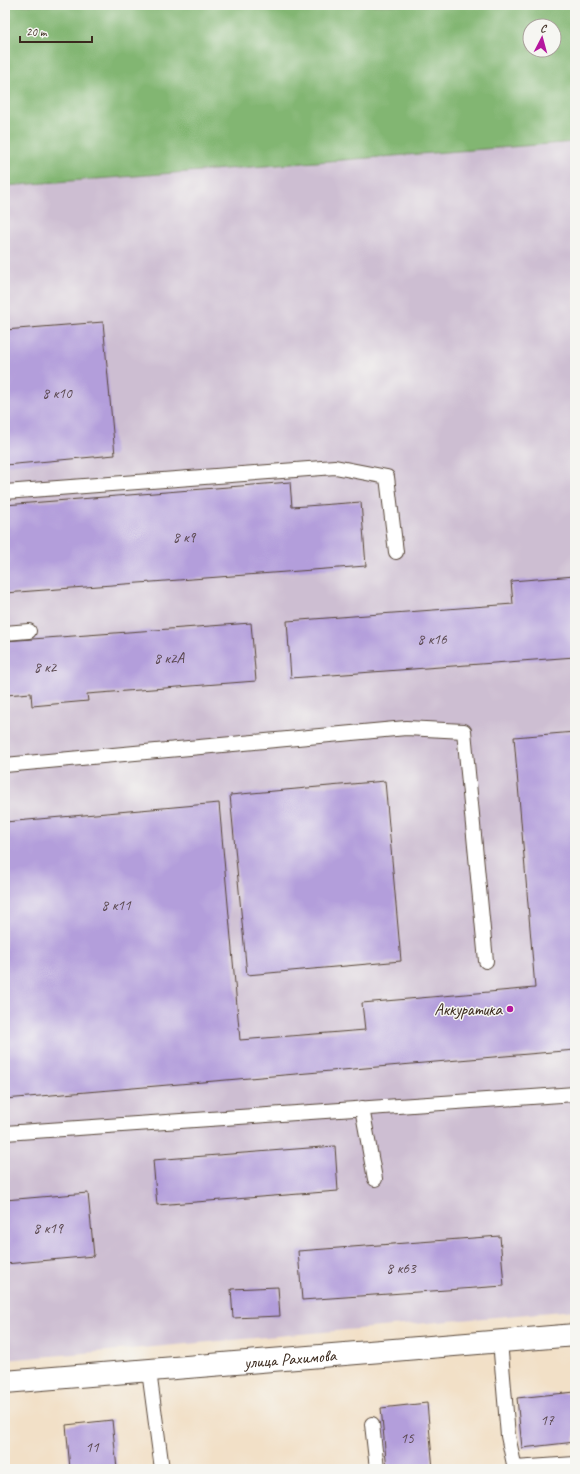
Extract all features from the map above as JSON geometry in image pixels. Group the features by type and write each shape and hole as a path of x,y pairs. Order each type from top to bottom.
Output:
{"street":[{"name":"улица Рахимова","path":"5,1382 575,1335"}],"lane":[{"path":"5,492 335,467 387,477 396,552"},
{"path":"5,633 29,631"},
{"path":"5,765 406,728 464,731 486,961"},
{"path":"5,1133 575,1094"},
{"path":"362,1108 375,1179"},
{"path":"500,1341 508,1436 515,1468 575,1464"},
{"path":"149,1371 162,1469"},
{"path":"372,1424 377,1469"}],"shaded area":[{"path":"575,142 575,1310 5,1360 5,186"}],"green space":[{"path":"5,5 575,5 575,142 5,186"}],"building":[{"path":"103,322 115,455 5,465 5,330"},
{"path":"290,482 292,507 361,502 366,566 5,593 5,505"},
{"path":"575,576 575,657 291,678 287,621 513,604 511,581"},
{"path":"251,623 256,681 87,694 88,701 32,706 31,693 6,695 7,710 5,710 5,641"},
{"path":"575,732 575,1050 5,1099 5,822 219,803 240,1040 365,1030 362,1003 535,988 514,737"},
{"path":"385,781 401,961 247,975 230,795"},
{"path":"335,1146 338,1191 157,1205 153,1160"},
{"path":"88,1193 94,1256 5,1264 5,1200"},
{"path":"500,1236 504,1286 302,1300 298,1251"},
{"path":"278,1287 280,1316 233,1318 231,1289"},
{"path":"575,1392 575,1442 522,1448 517,1398"},
{"path":"427,1403 433,1469 387,1469 381,1408"},
{"path":"112,1420 117,1469 70,1469 66,1425"}],"place":[{"name":"Аккуратика","path":"510,1009"}]}
